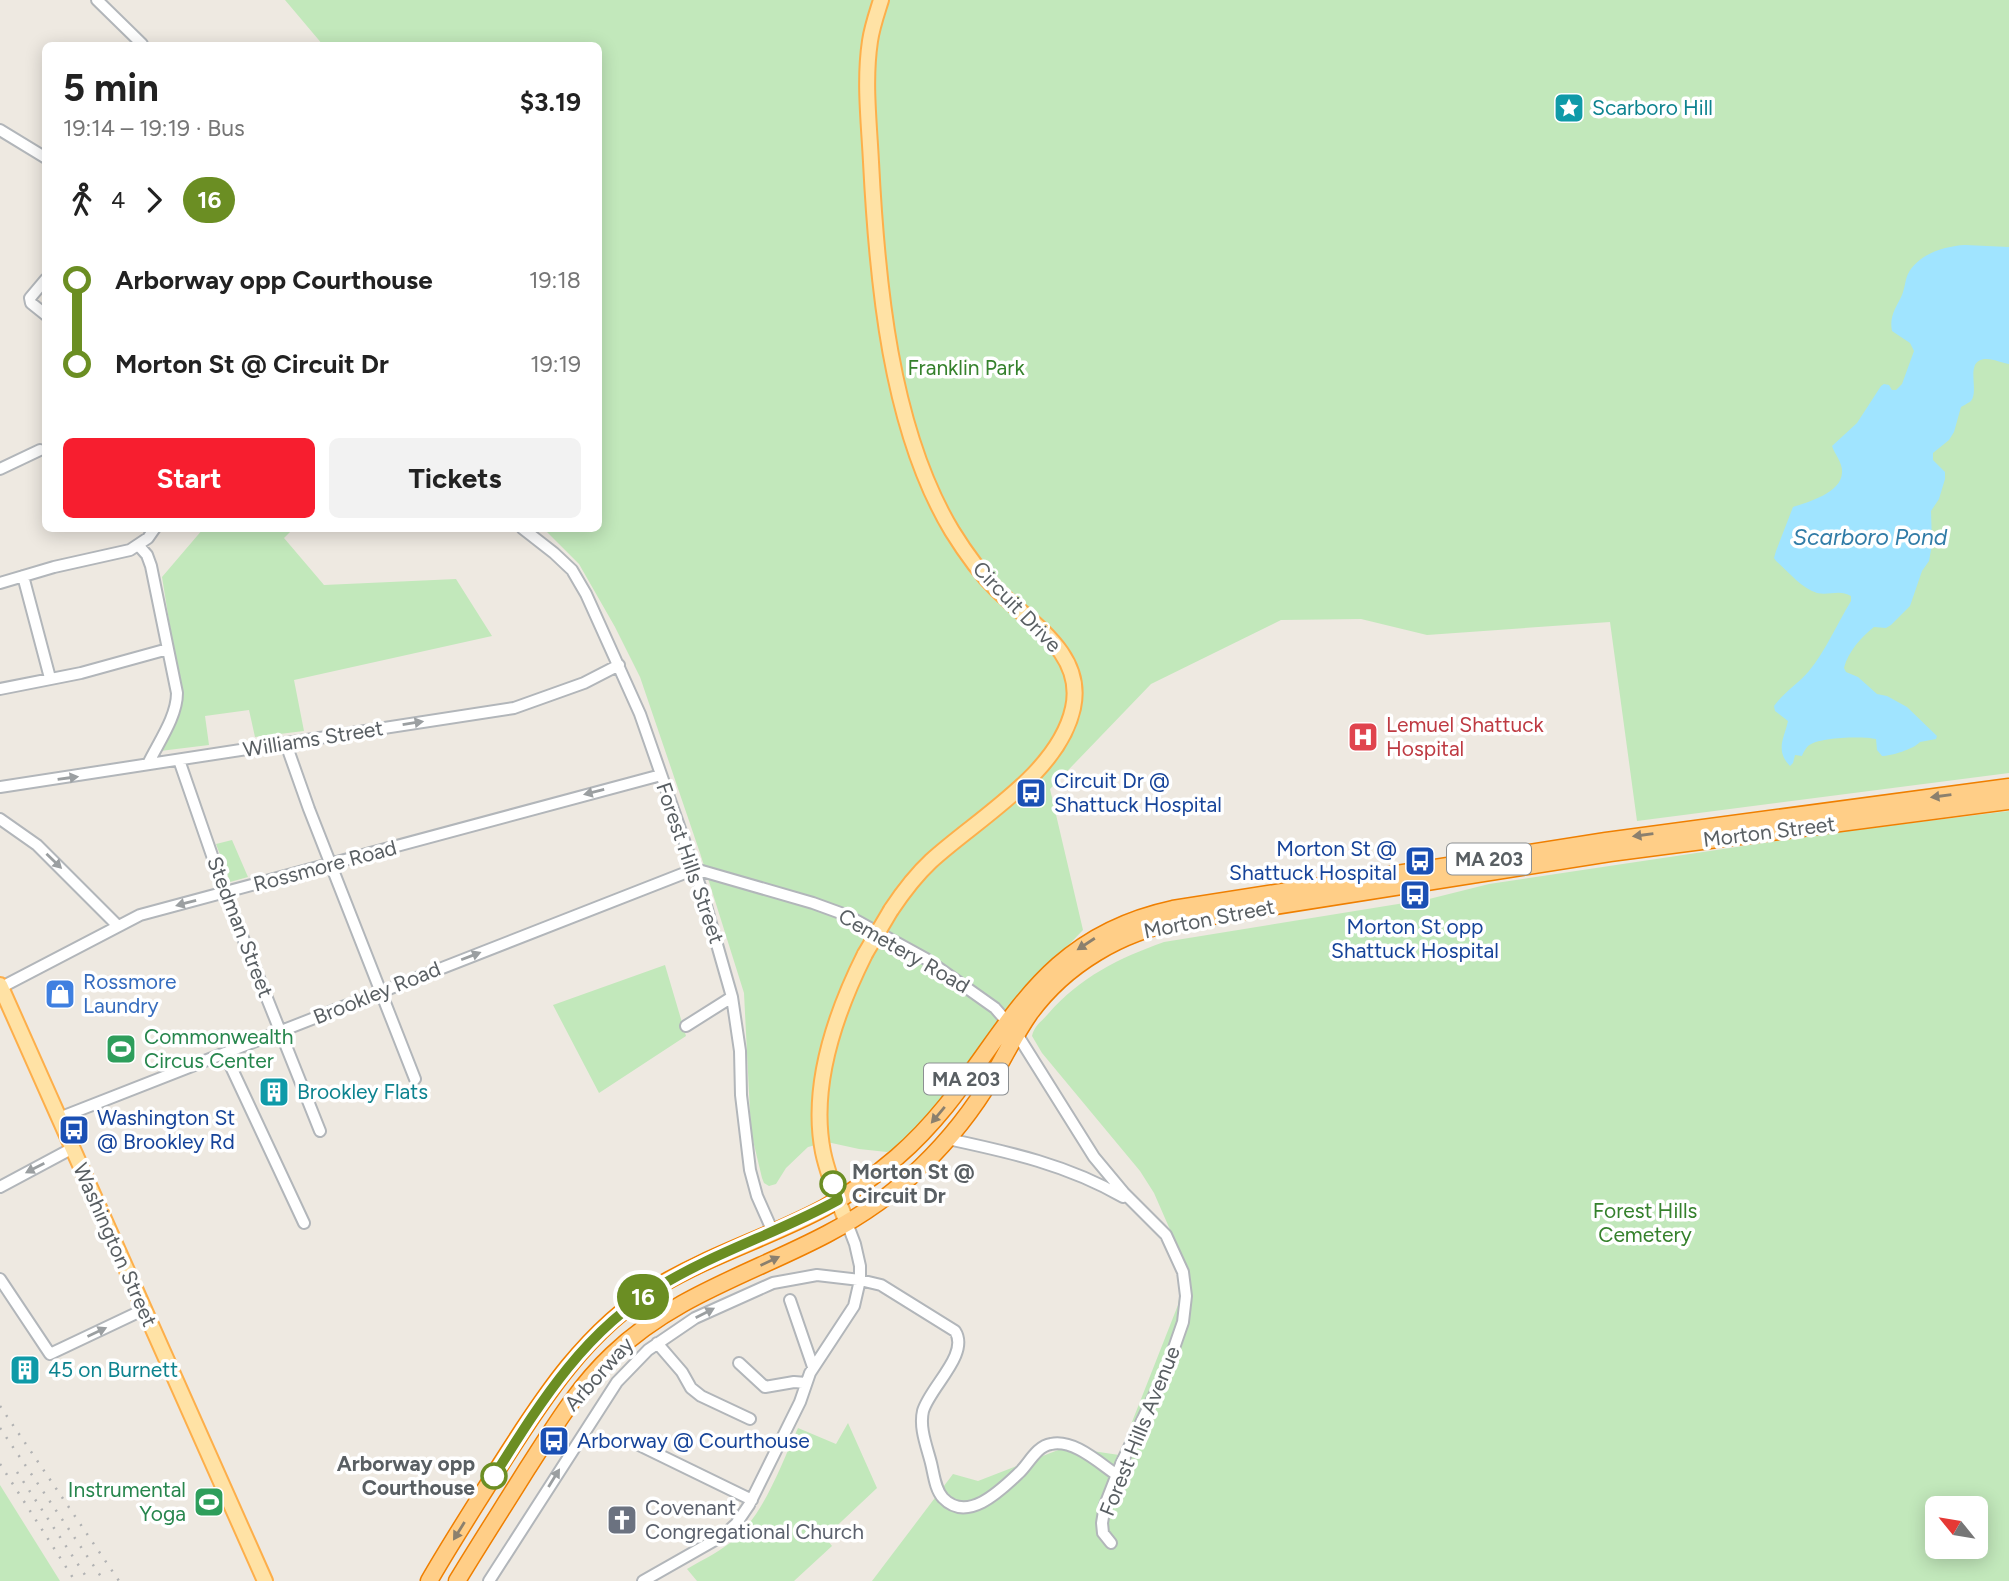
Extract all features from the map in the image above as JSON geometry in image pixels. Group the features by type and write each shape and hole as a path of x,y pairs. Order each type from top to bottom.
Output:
{"highway":[{"name":"Morton Street","path":"847,1223 905,1182 948,1139 979,1097 1012,1027 1036,985 1071,954 1113,928 1157,913 1606,841 2009,787"},
{"name":"Morton Street","path":"839,1200 882,1170 920,1135 1012,1027 1070,971 1124,938 1160,925 1610,853 2009,801"},
{"name":"Arborway","path":"429,1581 553,1384 612,1320 670,1280 839,1200"},
{"name":"Arborway","path":"457,1581 572,1400 600,1367 633,1336 663,1314 695,1296 847,1223"},
{"path":"482,1494 493,1505 494,1522"}],"main road":[{"name":"Circuit Drive","path":"847,1223 822,1150 821,1097 835,1031 865,954 891,910 924,867 1021,785 1043,762 1065,731 1073,707 1075,686 1069,666 1059,648 990,583 956,538 928,482 907,422 889,336 874,218 866,85 870,39 881,0"},
{"name":"Washington Street","path":"0,987 265,1581"}],"street":[{"path":"97,0 140,42"},
{"path":"0,130 42,156"},
{"path":"42,284 30,299 42,312"},
{"path":"0,469 40,450"},
{"path":"0,583 66,564 130,550 139,546 151,532"},
{"name":"Forest Hills Street","path":"527,532 572,570 586,594 635,700 695,869 732,997 740,1051 741,1095 750,1170 757,1196 773,1232"},
{"path":"139,546 147,555 151,566 176,677 177,702 148,764"},
{"path":"23,576 50,678"},
{"path":"0,689 81,673 168,649"},
{"name":"Williams Street","path":"0,787 514,708 584,683 620,665"},
{"path":"286,744 415,1079"},
{"name":"Stedman Street","path":"179,760 225,893 320,1131"},
{"name":"Rossmore Road","path":"0,987 140,915 661,775"},
{"path":"0,819 37,845 118,926"},
{"name":"Brookley Road","path":"59,1118 695,869"},
{"name":"Cemetery Road","path":"695,869 813,903 851,918 935,965 992,1005 1012,1027"},
{"path":"686,1026 732,997"},
{"name":"Forest Hills Avenue","path":"1012,1027 1089,1150 1115,1183 1166,1236 1182,1272 1186,1296 1183,1322 1166,1371 1105,1504 1103,1533 1111,1543"},
{"path":"225,1054 304,1223"},
{"name":"Forest Hills Avenue","path":"948,1139 1049,1163 1094,1181 1137,1206"},
{"path":"0,1187 71,1149"},
{"path":"643,1581 724,1535 741,1518 752,1500 800,1402 813,1367 854,1306 860,1280 859,1258 847,1223"},
{"name":"Arborway","path":"489,1581 611,1390 633,1365 657,1343 710,1311 773,1283 817,1275 860,1280 890,1289 955,1331 959,1337 957,1354 932,1391 923,1412 922,1424 937,1488 944,1499 958,1506 973,1507 989,1499 1020,1472 1039,1450 1050,1444 1065,1444 1077,1448 1117,1475"},
{"path":"0,1279 50,1354 145,1309"},
{"path":"790,1300 813,1367"},
{"path":"657,1343 682,1372 691,1388 701,1396 750,1419"},
{"path":"738,1363 765,1387 794,1382 806,1383"},
{"path":"637,1444 752,1500"}],"green space":[{"name":"Franklin Park","path":"285,0 2009,0 2009,773 1637,821 1610,622 1427,635 1361,619 1281,620 1151,684 1050,789 1083,930 1013,1003 942,1102 903,1145 887,1152 827,1142 808,1147 786,1168 776,1184 769,1186 762,1178 751,1132 744,993 700,853 640,677 579,564 547,532 602,532 602,42 320,42"},
{"path":"200,532 290,532 284,538 324,585 456,579 492,636 294,680 304,731 255,737 249,710 205,716 209,745 160,751 178,677 162,577"},
{"name":"Forest Hills Cemetery","path":"2009,811 2009,1581 872,1581 953,1474 978,1481 1066,1447 1119,1455 1178,1305 1185,1264 1154,1193 1140,1171 1042,1053 1032,1036 1038,1024 1073,989 1087,979 1116,962 1164,942 1429,899 1489,884 1830,833"},
{"path":"232,840 248,877 230,882 216,844"},
{"path":"665,965 686,1036 599,1093 553,1005"},
{"path":"848,1423 877,1488 825,1537 832,1546 794,1581 697,1581 687,1569 726,1546 748,1525 772,1485 798,1428 836,1444"},
{"path":"0,1485 60,1581 0,1581"}],"water":[{"name":"Scarboro Pond","path":"1965,245 2009,247 2009,364 1987,359 1976,364 1971,401 1961,407 1949,440 1933,453 1933,460 1945,472 1945,479 1939,499 1931,511 1932,545 1929,561 1922,571 1910,606 1891,625 1886,628 1874,627 1864,635 1844,668 1877,694 1887,696 1907,707 1937,736 1936,739 1920,742 1902,752 1882,756 1877,750 1876,739 1830,739 1808,746 1802,756 1795,755 1790,766 1782,749 1788,721 1775,711 1774,706 1815,663 1851,601 1851,596 1842,593 1817,593 1806,587 1776,561 1776,551 1793,507 1823,496 1840,480 1841,466 1832,446 1857,423 1881,386 1889,385 1892,390 1896,390 1902,384 1914,351 1910,343 1892,331 1891,321 1912,267 1933,252"}],"railway":[{"path":"0,1406 119,1581"},
{"path":"0,1428 104,1581"},
{"path":"0,1464 75,1581"},
{"path":"17,1472 89,1581"}],"bus line":[{"name":"16","path":"494,1476 559,1377 612,1320 639,1299 677,1276 839,1200 833,1184"}],"place":[{"name":"Scarboro Hill","path":"1569,108"},
{"name":"Lemuel Shattuck Hospital","path":"1363,737"},
{"name":"Circuit Dr @ Shattuck Hospital","path":"1031,793"},
{"name":"Morton St @ Shattuck Hospital","path":"1420,861"},
{"name":"Morton St opp Shattuck Hospital","path":"1415,895"},
{"name":"Rossmore Laundry","path":"60,994"},
{"name":"Commonwealth Circus Center","path":"121,1049"},
{"name":"Brookley Flats","path":"274,1092"},
{"name":"Washington St @ Brookley Rd","path":"74,1130"},
{"name":"Morton St @ Circuit Dr","path":"833,1184"},
{"name":"45 on Burnett","path":"25,1370"},
{"name":"Arborway @ Courthouse","path":"554,1441"},
{"name":"Arborway opp Courthouse","path":"494,1476"},
{"name":"Instrumental Yoga","path":"209,1502"},
{"name":"Covenant Congregational Church","path":"622,1520"}]}
